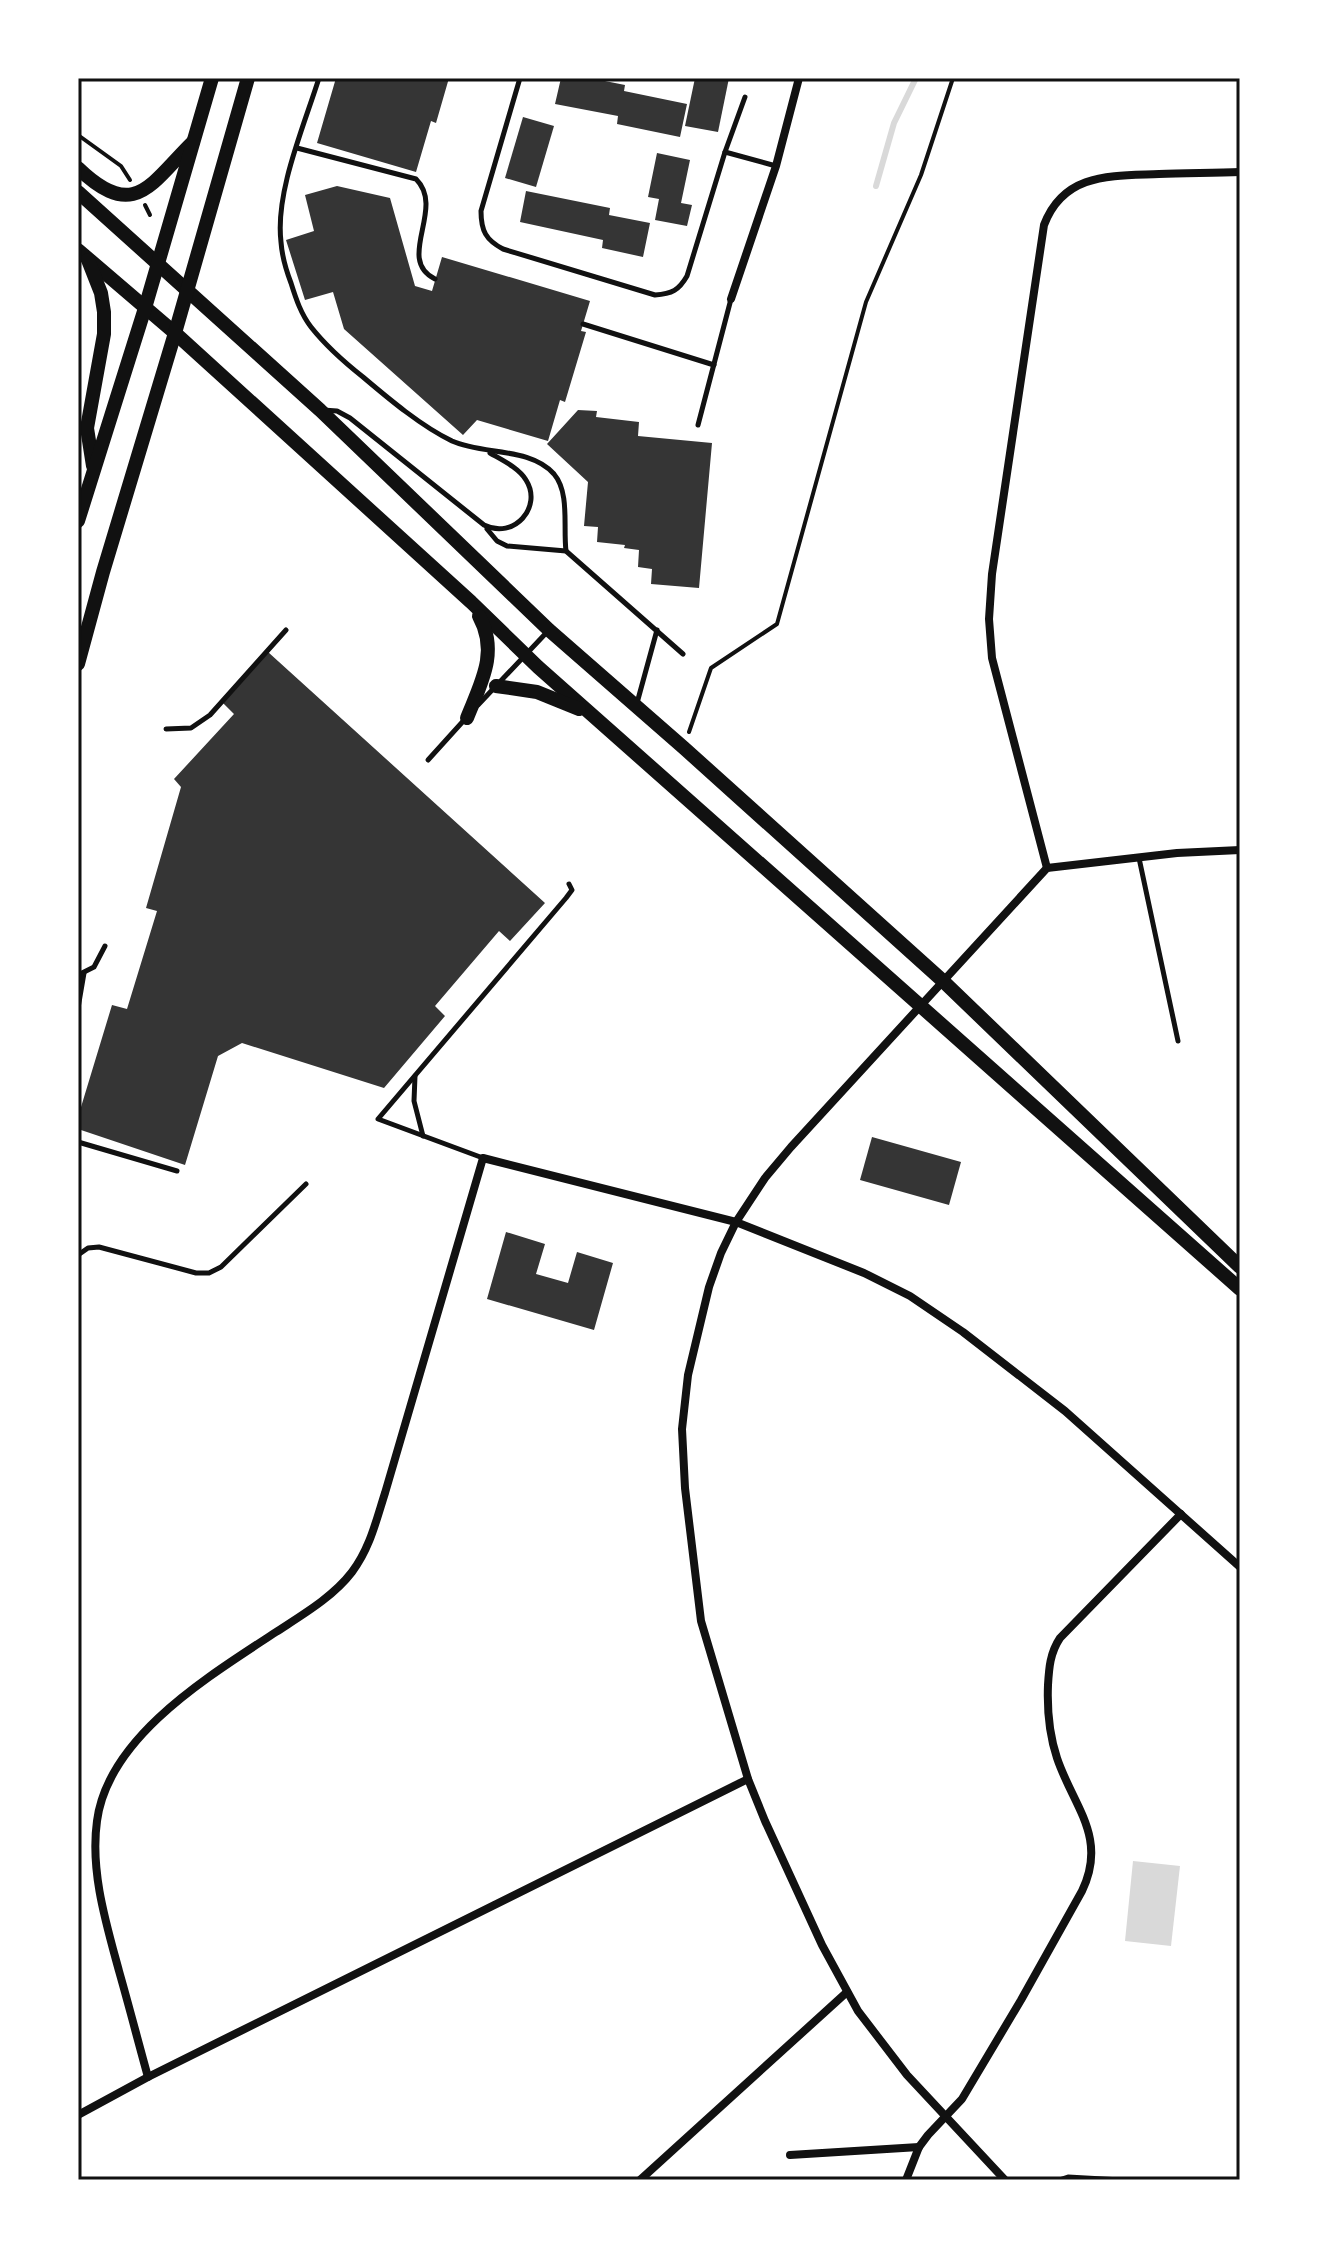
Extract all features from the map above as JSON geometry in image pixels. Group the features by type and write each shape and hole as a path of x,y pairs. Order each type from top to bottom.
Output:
{"main road":[{"path":"78,521 159,263 212,78"},
{"path":"78,664 248,78"},
{"path":"78,168 108,192 137,192 153,184 194,141"},
{"path":"78,192 320,410 549,630 943,981 1240,1267"},
{"path":"82,254 175,333 471,602 525,655 1240,1289"},
{"path":"82,254 101,293 104,312 102,346 87,428 94,471"},
{"path":"467,718 485,670 489,645 485,628 471,602"},
{"path":"496,686 537,692 594,715"}],"street":[{"path":"731,299 776,166 799,78"},
{"path":"1047,868 992,658 989,619 992,574 1044,225 1057,201 1089,180 1126,175 1240,172"},
{"path":"1005,2180 892,2056 864,2019 822,1945 748,1779 700,1617 682,1452 685,1390 715,1267 736,1222 765,1178 1047,868 1139,857 1240,850"},
{"path":"148,2077 106,1921 99,1883 96,1841 103,1793 134,1745 170,1706 322,1600 350,1574 362,1557 381,1505 483,1158 736,1222 864,1273 927,1306 1065,1411 1240,1567"},
{"path":"906,2180 919,2147 962,2099 1021,2000 1082,1891 1090,1867 1089,1831 1051,1737 1049,1663 1054,1648 1060,1638 1181,1514"},
{"path":"78,2115 148,2077 748,1779"},
{"path":"640,2180 847,1992"},
{"path":"790,2155 919,2147"}],"lane":[{"path":"319,78 288,174 282,204 280,240 301,312 332,351 440,434 455,442 531,460 554,474 563,490 566,551"},
{"path":"520,78 481,211 483,233 503,249 655,295 672,293 682,284 691,267 725,152 745,97"},
{"path":"297,148 416,179 423,186 427,200 420,234 420,258 424,271 435,279"},
{"path":"725,152 776,166"},
{"path":"698,425 731,299"},
{"path":"583,324 714,365"},
{"path":"320,410 337,411 350,418 484,525 497,541 507,546 566,551 683,654"},
{"path":"484,525 499,530 512,528 523,518 531,499 527,481 521,474 486,450"},
{"path":"166,729 191,728 210,715 286,630"},
{"path":"428,760 549,630"},
{"path":"636,708 657,630"},
{"path":"1139,857 1178,1041"},
{"path":"483,1158 378,1119 566,898 572,890 569,884"},
{"path":"78,1008 81,974 94,967 105,946"},
{"path":"415,1075 414,1101 423,1136"},
{"path":"78,1142 177,1171"},
{"path":"78,1255 88,1248 99,1247 196,1273 209,1273 221,1267 306,1184"},
{"path":"1059,2180 1068,2177 1121,2180"}],"path":[{"path":"684,748 711,668 777,624 866,302 921,175 953,78"},
{"path":"78,135 121,166 150,215"}],"shaded area":[{"path":"1133,1861 1180,1866 1171,1946 1125,1941"}],"building":[{"path":"336,78 449,78 436,123 431,121 416,172 317,143"},
{"path":"561,78 590,78 625,85 624,91 687,104 680,137 617,124 618,116 555,104"},
{"path":"695,78 729,78 718,132 685,126"},
{"path":"523,117 554,126 536,187 505,178"},
{"path":"657,153 690,160 681,203 692,205 687,226 655,220 659,199 648,197"},
{"path":"337,186 390,198 415,286 432,291 442,257 590,301 581,331 586,332 565,402 560,400 548,441 477,420 463,435 344,329 333,292 305,300 286,240 314,231 305,195"},
{"path":"526,191 610,208 609,215 650,223 643,257 602,248 603,240 520,222"},
{"path":"578,410 597,411 596,417 639,422 638,436 712,443 699,588 651,584 652,569 638,567 639,550 597,542 598,527 584,526 588,482 547,444"},
{"path":"268,652 545,903 510,941 499,931 435,1006 445,1016 384,1088 242,1043 218,1056 185,1165 78,1129 78,1117 112,1005 127,1009 157,911 146,908 181,787 174,779 234,714 223,703"},
{"path":"872,1137 961,1162 949,1205 860,1180"},
{"path":"506,1232 545,1244 536,1274 568,1283 577,1252 613,1263 594,1330 487,1299"}],"waterway":[{"path":"876,186 894,123 916,78"}]}
